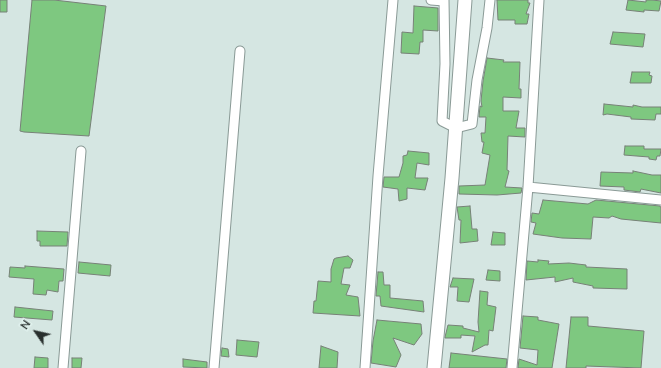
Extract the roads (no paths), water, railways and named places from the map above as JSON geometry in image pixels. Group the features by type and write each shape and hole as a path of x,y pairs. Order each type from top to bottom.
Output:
{"street":[{"path":"365,368 393,0"},
{"path":"431,0 444,1 442,121 456,128 472,124 477,80 487,28 490,0"},
{"path":"434,368 452,178 465,0"},
{"path":"512,368 528,187 539,0"},
{"path":"214,368 240,51"},
{"path":"62,368 81,151"},
{"path":"528,187 661,200"}]}
